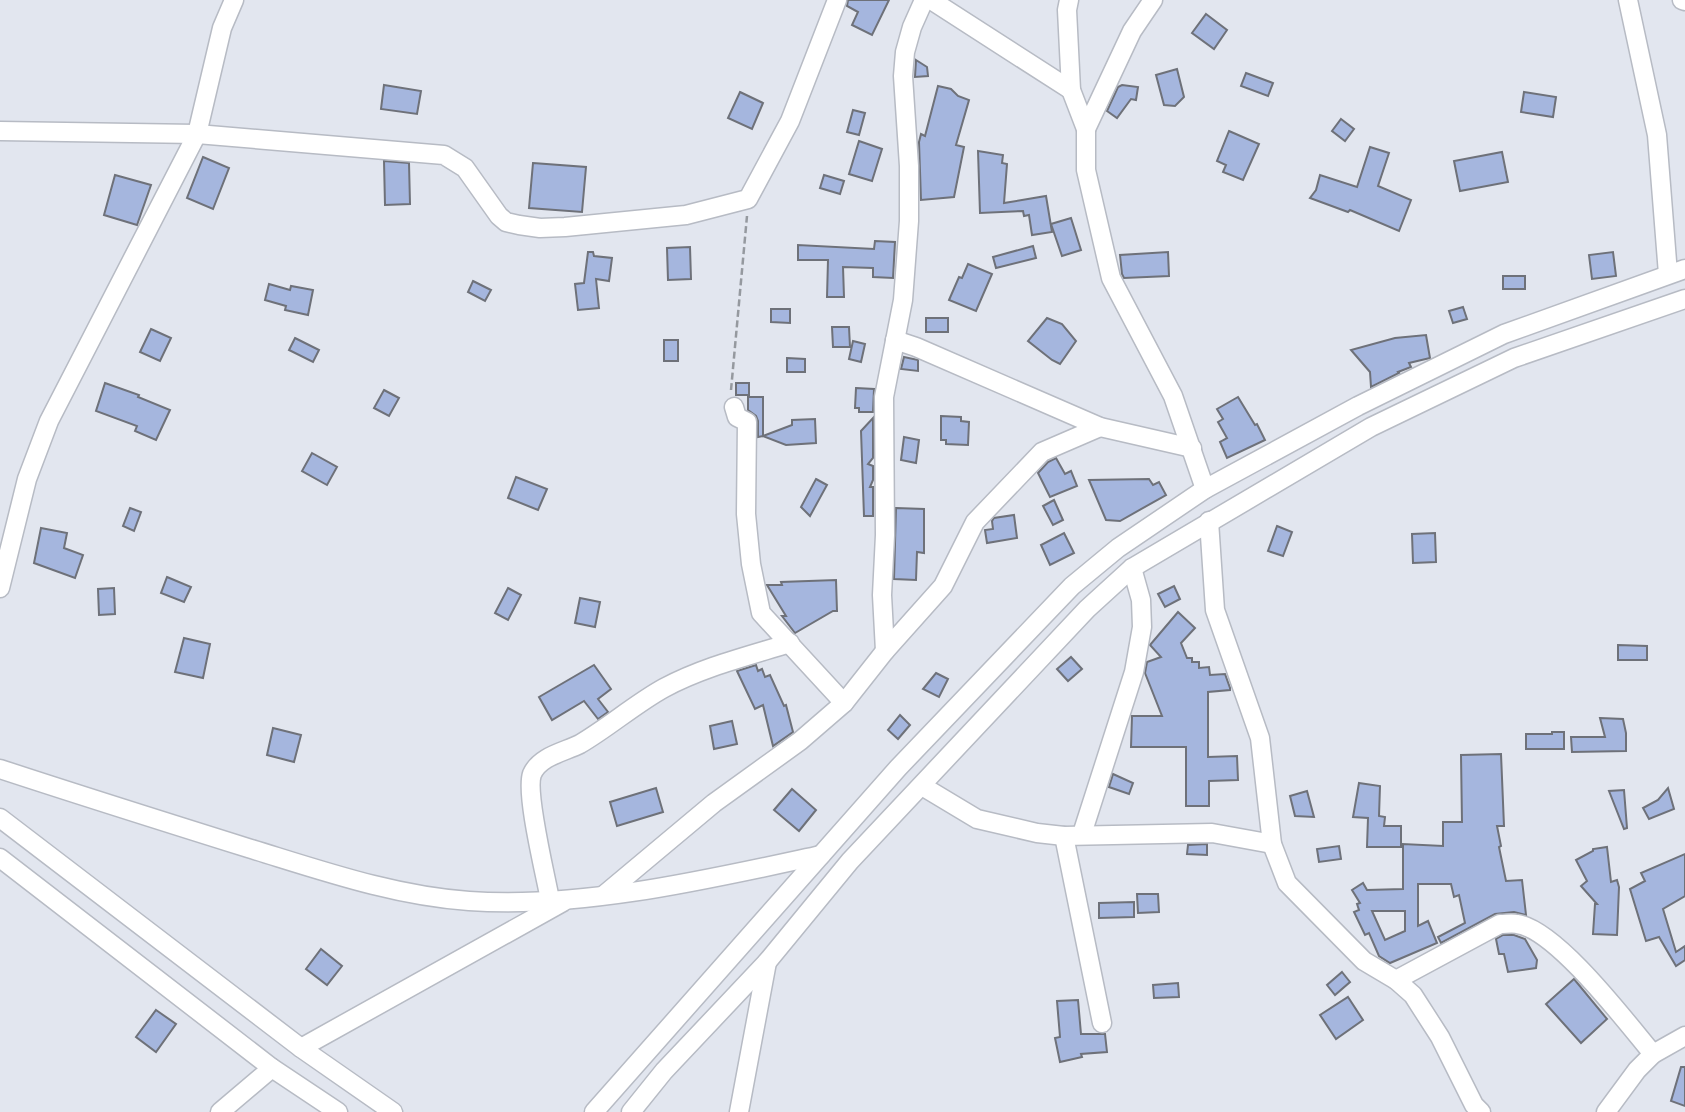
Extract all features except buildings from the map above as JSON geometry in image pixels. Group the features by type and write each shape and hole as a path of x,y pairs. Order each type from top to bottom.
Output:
{"street":[{"path":"0,587 27,479 49,421 197,134 222,28 234,0"},
{"path":"0,131 197,134 444,155 465,168 506,222 540,228 686,215 748,199 790,121 837,0"},
{"path":"1069,0 1067,10 1071,90 1086,129 1086,170 1111,278 1173,396 1205,489"},
{"path":"1086,129 1132,30 1153,0"},
{"path":"594,1112 898,768 1072,586 1118,548 1205,489 1358,406 1504,334 1677,272 1657,135 1628,0"},
{"path":"885,651 882,595 885,535 884,397 903,300 909,221 909,166 903,76 905,52 912,27 932,1 1071,90"},
{"path":"631,1112 664,1071 767,962 850,861 1087,609 1132,568 1371,427 1514,358 1685,299"},
{"path":"895,340 916,346 1100,427 1192,448"},
{"path":"734,407 737,418 747,422 746,514 751,564 761,613 844,703"},
{"path":"604,895 714,803 800,741 844,703 885,651 943,586 975,522 1042,452 1100,427"},
{"path":"1209,522 1215,610 1240,688 1260,738 1272,844 1287,883 1364,961 1396,980 1413,995 1440,1037 1474,1105 1481,1112"},
{"path":"1102,1023 1073,835 1134,672 1142,627 1141,600 1132,568"},
{"path":"558,900 536,829 531,782 540,762 580,743 665,688 723,664 790,643"},
{"path":"0,769 320,870 413,894 470,901 558,900 604,895 707,880 821,855"},
{"path":"922,786 977,819 1037,833 1212,833 1272,844"},
{"path":"0,818 301,1048 393,1112"},
{"path":"0,858 272,1068 338,1112"},
{"path":"301,1048 558,900"},
{"path":"1396,980 1500,924 1519,924 1535,932 1577,965 1653,1054"},
{"path":"739,1112 767,962"},
{"path":"1605,1112 1637,1070 1653,1054 1685,1036"},
{"path":"220,1112 272,1068"}],"path":[{"path":"734,407 731,385 748,199"}]}
